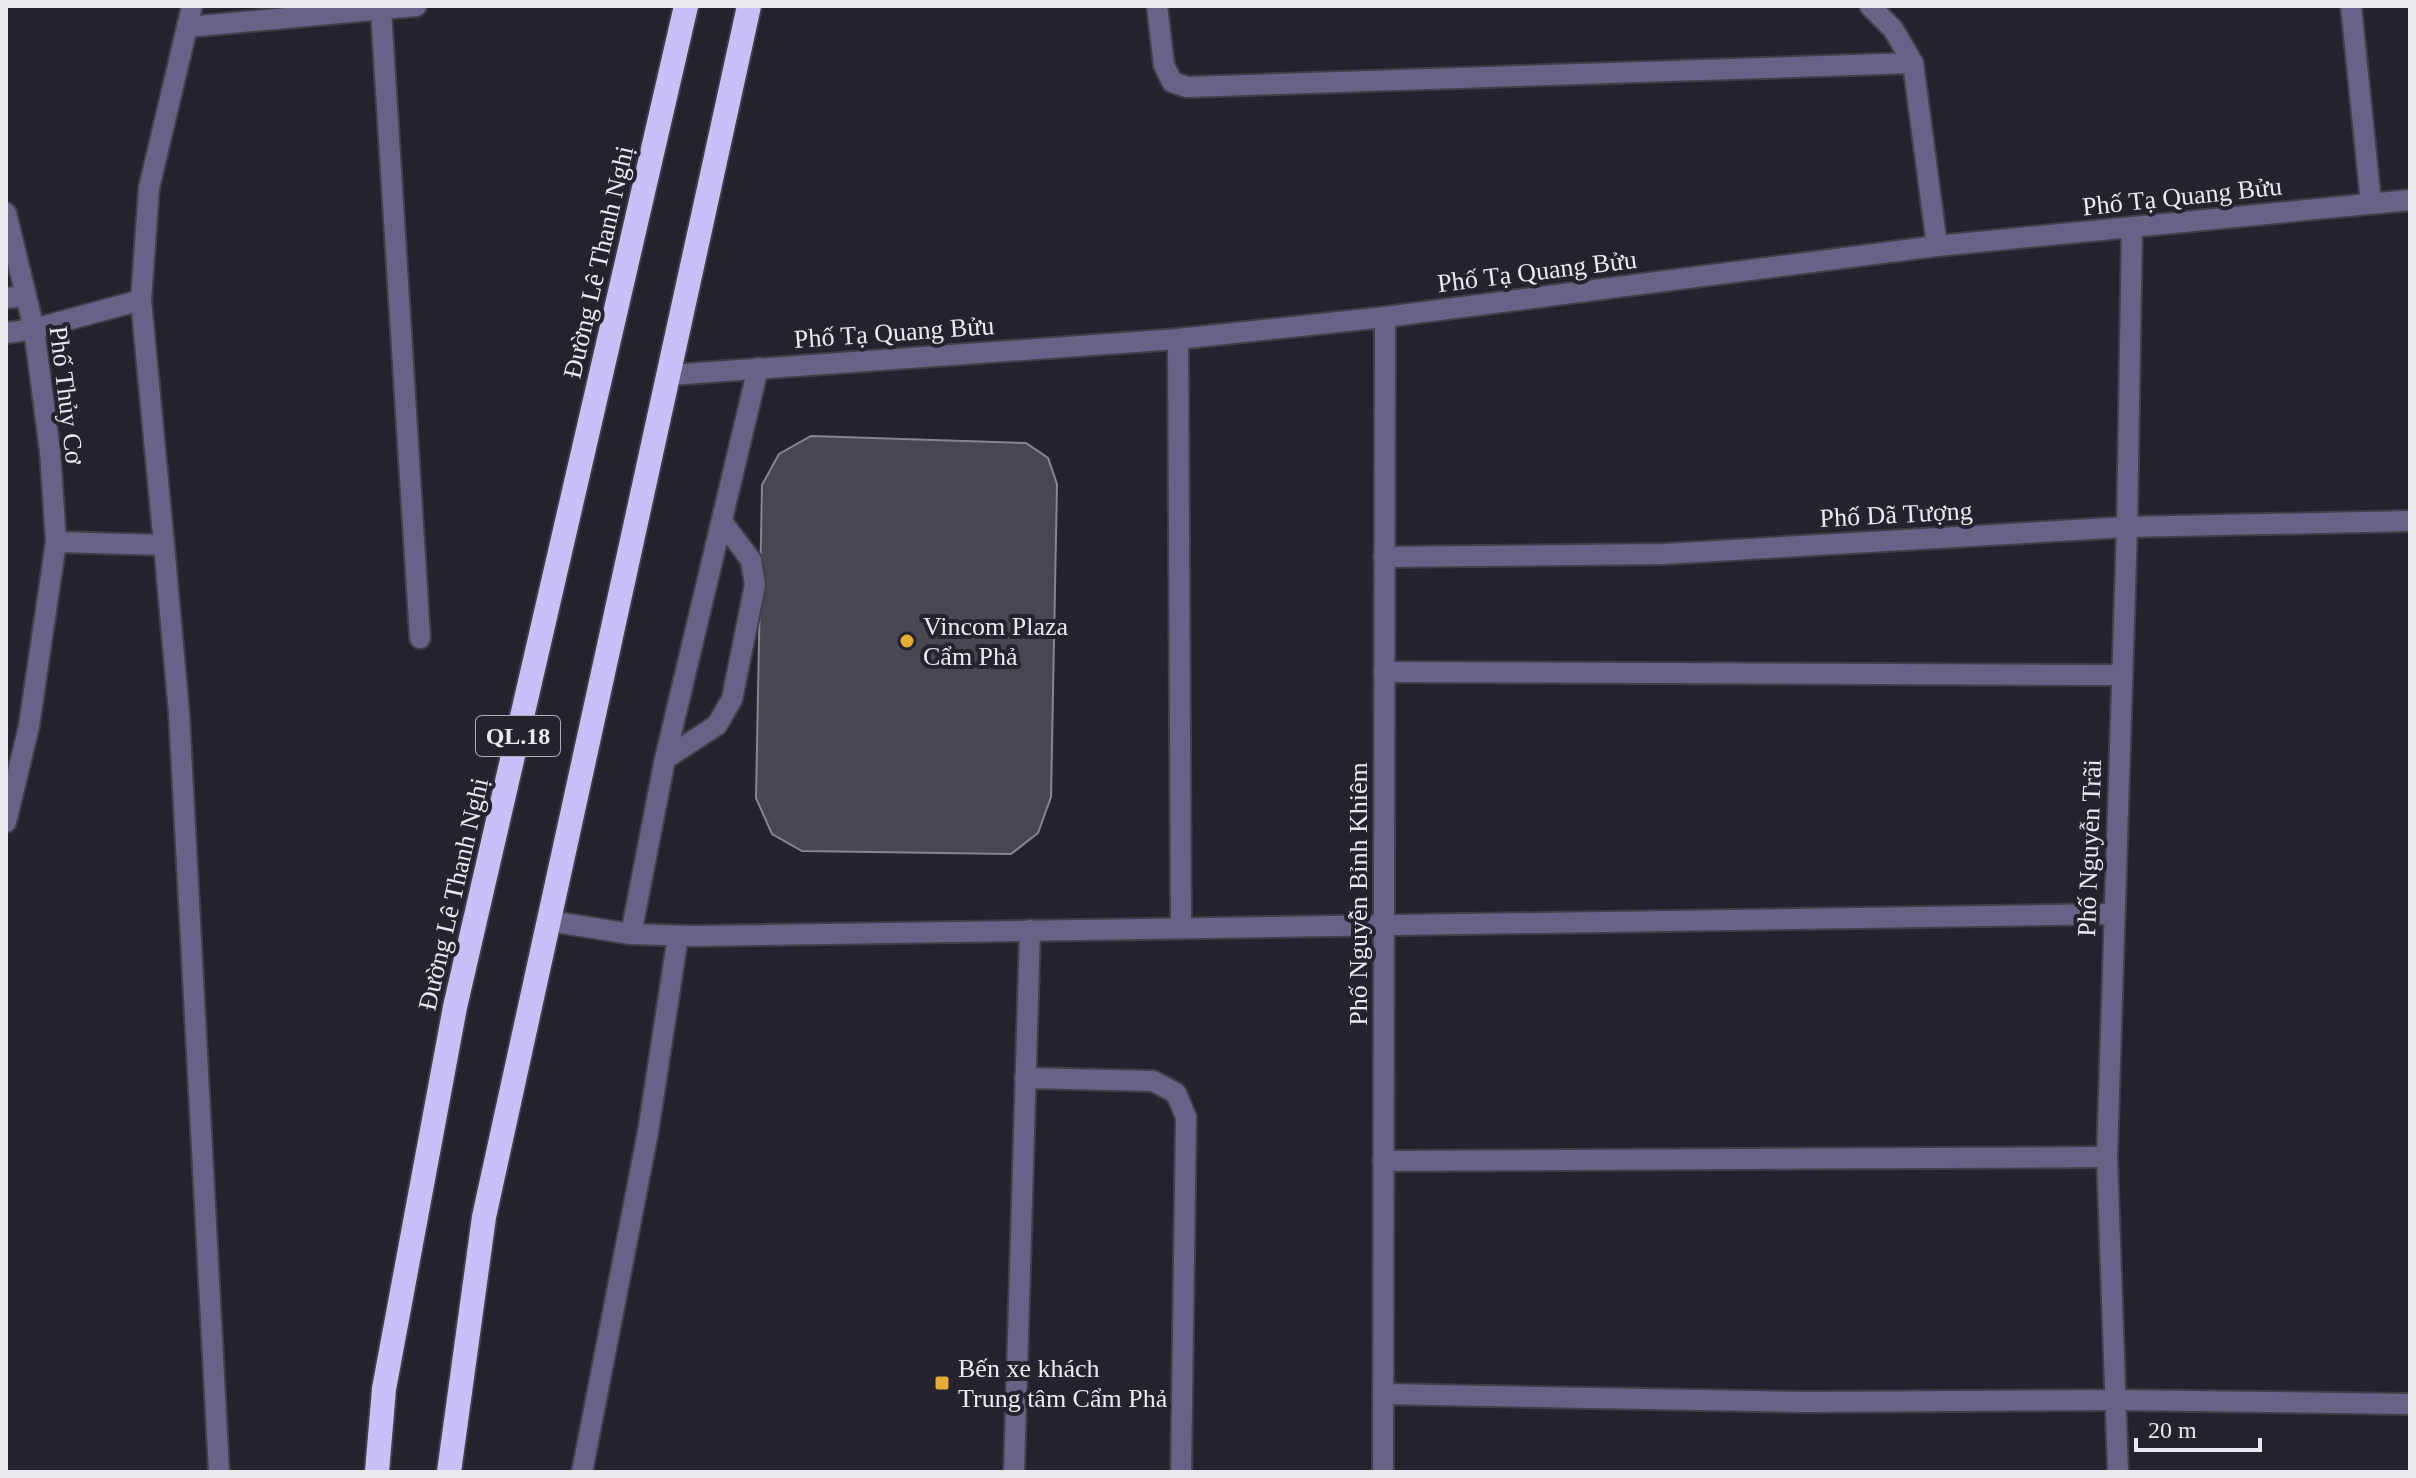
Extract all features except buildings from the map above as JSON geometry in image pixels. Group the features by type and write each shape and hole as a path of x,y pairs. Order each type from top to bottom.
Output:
{"highway":[{"name":"Đường Lê Thanh Nghị","path":"377,1472 384,1389 455,1007 686,6"},
{"name":"QL.18","path":"449,1472 484,1217 749,6"}],"street":[{"path":"192,6 149,188 141,300 179,713 219,1472"},
{"path":"188,27 416,6"},
{"path":"1157,6 1164,65 1172,82 1187,87 1913,63"},
{"path":"1870,6 1893,29 1913,63 1937,246"},
{"path":"2351,6 2371,203"},
{"path":"381,10 420,638"},
{"name":"Phố Tạ Quang Bửu","path":"670,375 1178,339 1385,317 1937,246 2410,200"},
{"name":"Phố Thủy Cơ","path":"6,213 16,297 34,329 50,451 56,542 29,726 6,822"},
{"name":"Phố Nguyễn Trãi","path":"2118,1472 2107,1157 2112,914 2127,527 2132,227"},
{"path":"6,333 34,329 141,300"},
{"name":"Phố Nguyễn Bỉnh Khiêm","path":"1383,1472 1385,317"},
{"path":"1178,339 1181,928"},
{"path":"631,934 665,759 758,368"},
{"name":"Phố Dã Tượng","path":"1384,557 1664,554 2127,527 2410,521"},
{"path":"665,759 717,725 732,699 755,585 751,560 722,522"},
{"path":"56,542 164,545"},
{"path":"1384,672 2121,675"},
{"path":"549,921 631,934 678,936 2112,914"},
{"path":"1014,1472 1030,930"},
{"path":"582,1472 648,1132 678,936"},
{"path":"1025,1078 1153,1081 1176,1093 1186,1117 1181,1472"},
{"path":"1383,1161 2107,1157"},
{"path":"1383,1394 1805,1402 2116,1400 2410,1404"}],"place":[{"name":"Vincom Plaza Cẩm Phả","path":"907,641"},
{"name":"Bến xe khách Trung tâm Cẩm Phả","path":"942,1383"}]}
